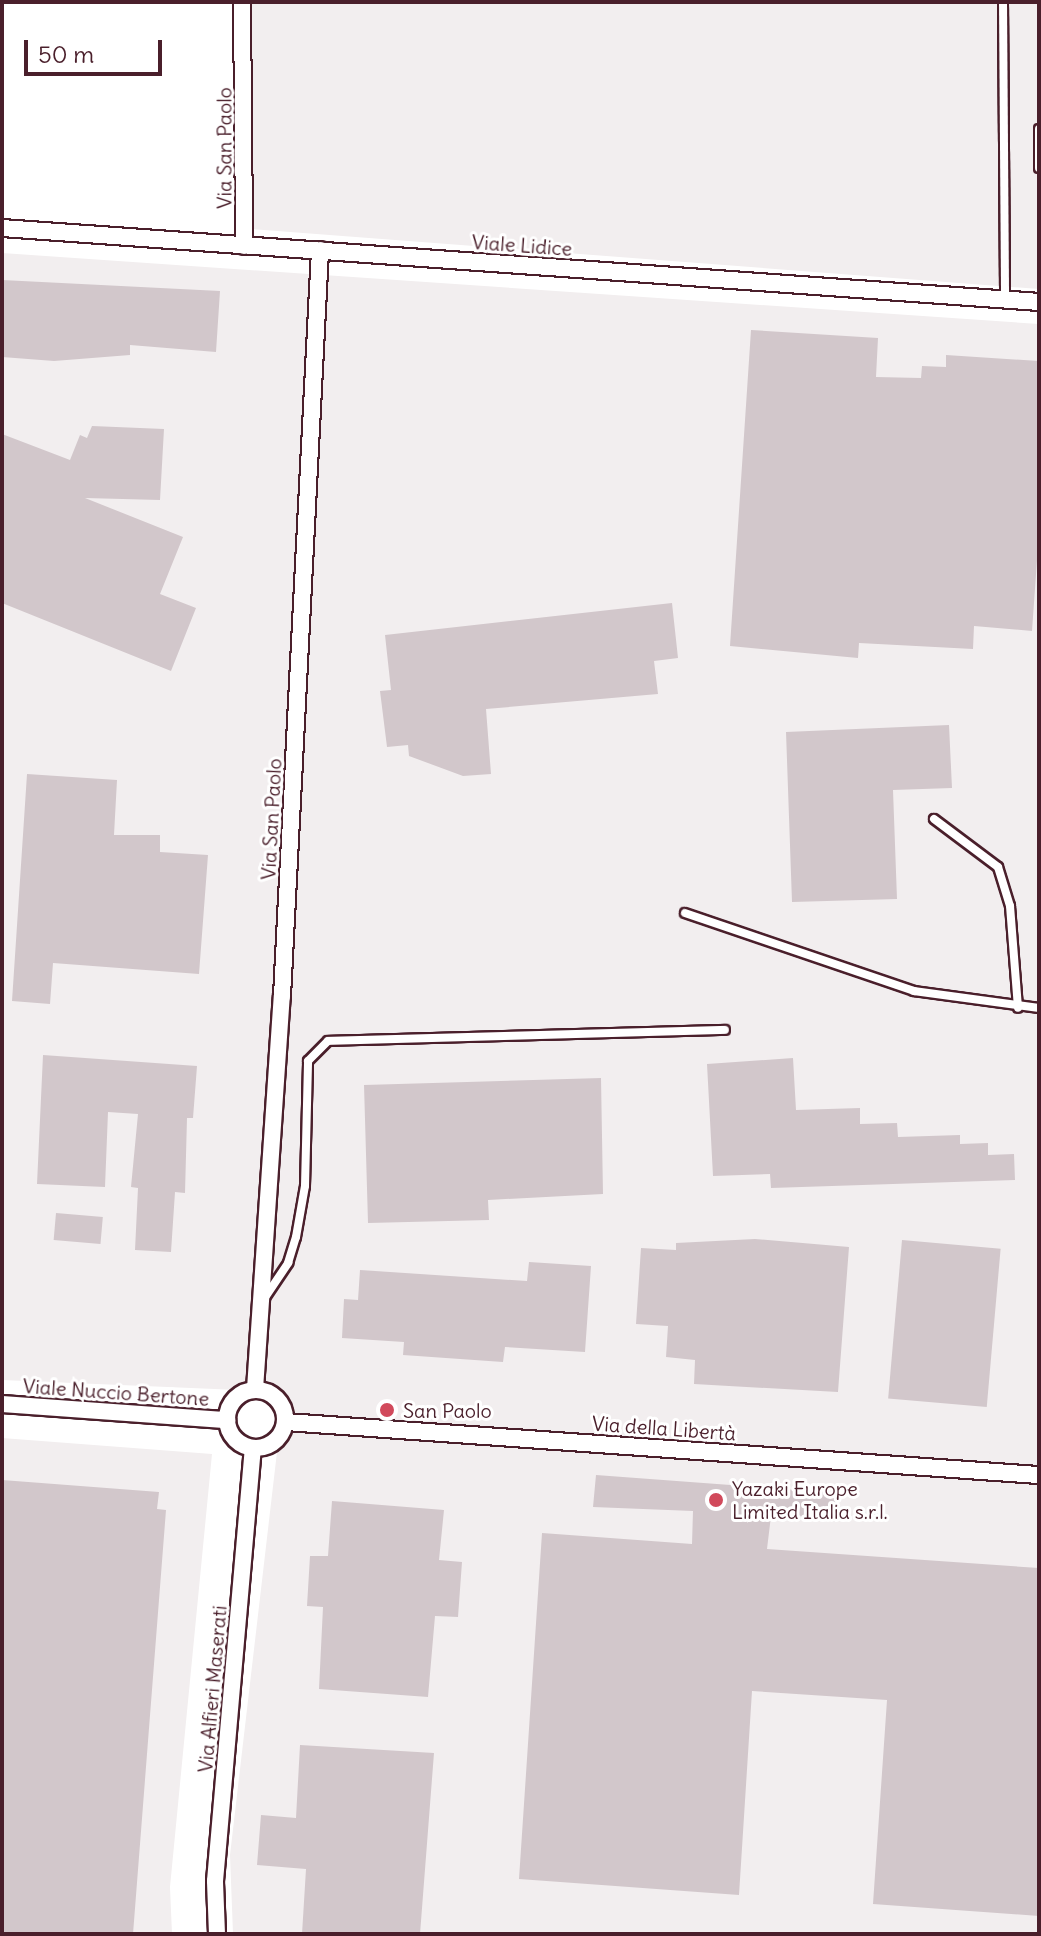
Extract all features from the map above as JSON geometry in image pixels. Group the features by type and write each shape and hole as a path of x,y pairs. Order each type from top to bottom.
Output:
{"street":[{"name":"Via San Paolo","path":"242,2 244,246"},
{"name":"Viale Lidice","path":"2,228 1039,302"},
{"name":"Via San Paolo","path":"255,1389 282,996 320,250"},
{"path":"255,1389 281,1402 286,1422 271,1445 253,1449 232,1436 227,1420 232,1403 255,1389"},
{"name":"Viale Nuccio Bertone","path":"2,1404 227,1420"},
{"name":"Via della Libertà","path":"286,1422 1039,1475"},
{"name":"Via Alfieri Maserati","path":"217,1934 215,1881 253,1449"}],"lane":[{"path":"1003,2 1005,299"},
{"path":"1039,129 1039,168"},
{"path":"934,819 998,867 1010,906 1018,1008"},
{"path":"685,913 914,991 1018,1008 1039,1008"},
{"path":"261,1303 288,1263 296,1237 305,1186 308,1061 328,1041 725,1030"}],"shaded area":[{"path":"252,2 1039,2 1039,289 252,229"},
{"path":"2,253 1039,324 1039,1934 233,1934 230,1855 284,1392 2,1380"},
{"path":"2,1438 212,1454 170,1887 172,1934 2,1934"}],"building":[{"path":"2,280 220,291 216,352 130,345 130,355 54,361 2,357"},
{"path":"751,330 878,338 876,377 921,378 922,366 946,367 946,355 1039,361 1039,532 1032,631 974,626 973,649 859,643 858,658 730,646"},
{"path":"92,426 164,429 160,500 85,498 183,537 160,594 196,608 171,671 2,603 2,434 70,460 80,435 87,438"},
{"path":"672,603 678,658 654,661 658,694 486,709 491,774 463,776 409,756 408,745 387,747 380,691 391,690 385,635"},
{"path":"949,725 952,788 893,790 897,899 792,902 786,732"},
{"path":"27,774 117,780 114,835 160,835 160,852 208,855 199,974 53,963 50,1004 12,1001"},
{"path":"43,1055 197,1066 193,1118 187,1118 185,1193 175,1192 171,1252 135,1250 138,1188 131,1187 138,1114 108,1112 105,1187 37,1184"},
{"path":"793,1058 796,1110 860,1108 860,1124 897,1123 898,1137 960,1135 960,1144 988,1143 988,1155 1014,1154 1015,1180 771,1188 770,1174 713,1176 707,1064"},
{"path":"601,1078 603,1194 488,1200 489,1220 368,1223 364,1085"},
{"path":"56,1213 103,1217 100,1244 54,1240"},
{"path":"755,1239 849,1247 838,1392 694,1384 695,1360 666,1357 668,1326 636,1324 641,1248 676,1250 676,1243"},
{"path":"902,1240 1001,1249 987,1407 888,1398"},
{"path":"529,1262 591,1266 585,1352 505,1347 503,1362 403,1355 404,1342 342,1338 344,1299 358,1300 360,1270 527,1281"},
{"path":"596,1475 838,1493 835,1522 771,1516 767,1549 1039,1568 1039,1916 873,1904 887,1700 752,1691 739,1895 519,1879 542,1533 692,1544 693,1511 593,1507"},
{"path":"2,1480 159,1492 157,1509 166,1510 133,1934 2,1934"},
{"path":"332,1501 444,1510 439,1560 462,1562 458,1617 435,1616 428,1697 319,1689 323,1607 307,1606 310,1556 328,1556"},
{"path":"300,1745 434,1753 420,1934 302,1934 306,1869 257,1865 261,1815 296,1818"}],"place":[{"name":"San Paolo","path":"387,1410"},
{"name":"Yazaki Europe Limited Italia s.r.l.","path":"716,1500"}]}
